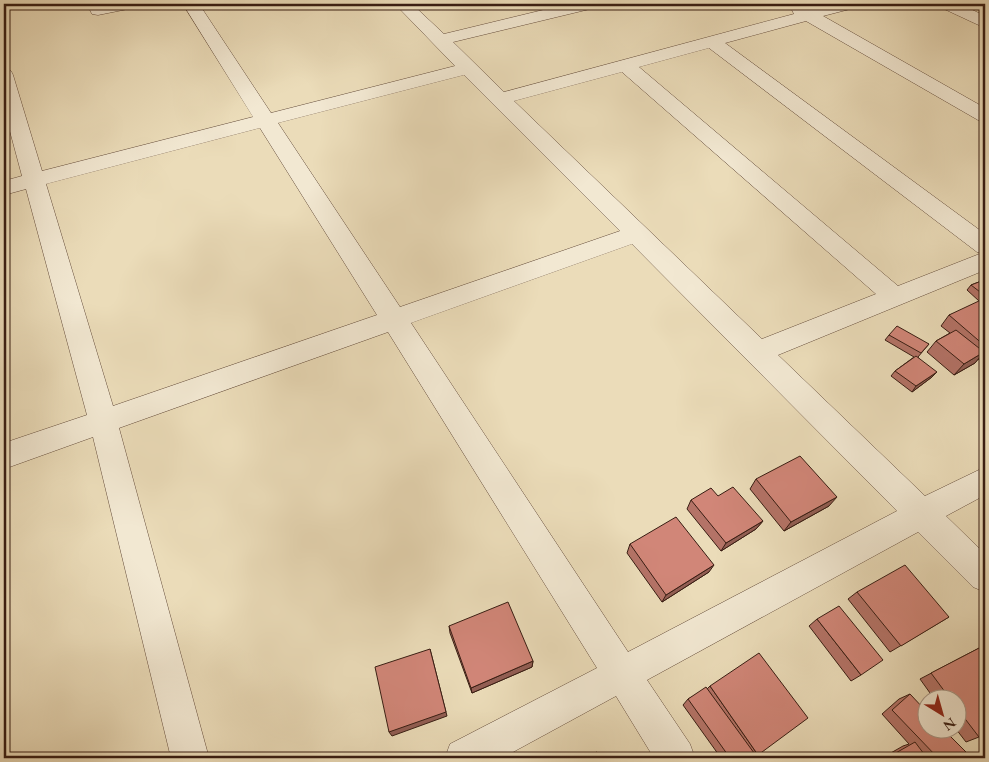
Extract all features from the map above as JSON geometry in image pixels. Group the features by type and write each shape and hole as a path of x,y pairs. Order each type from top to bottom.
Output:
{"street":[{"path":"98,10 127,4"},
{"path":"191,4 620,675 676,758"},
{"path":"403,4 985,576"},
{"path":"440,40 588,4"},
{"path":"787,4 985,116"},
{"path":"500,99 848,4"},
{"path":"948,4 985,23"},
{"path":"711,41 985,246"},
{"path":"626,65 896,297"},
{"path":"4,188 468,68"},
{"path":"4,75 103,421 190,758"},
{"path":"4,456 637,234"},
{"path":"757,352 985,261"},
{"path":"464,758 985,480"}],"building":[{"path":"985,281 985,295 971,285"},
{"path":"981,300 985,304 985,346 949,315"},
{"path":"897,326 929,344 921,353 889,335"},
{"path":"956,330 984,352 964,364 936,341"},
{"path":"916,356 937,372 916,386 895,371"},
{"path":"800,456 837,497 791,522 756,479"},
{"path":"733,487 763,521 726,543 691,500 711,488 718,496"},
{"path":"676,517 714,565 666,595 630,544"},
{"path":"905,565 949,617 901,646 857,592"},
{"path":"508,602 533,661 471,688 449,626"},
{"path":"839,606 883,660 861,675 817,619"},
{"path":"983,646 985,648 985,734 979,737 966,720 966,690 944,690 931,673"},
{"path":"430,649 446,712 389,732 375,667"},
{"path":"759,653 808,718 758,755 710,686"},
{"path":"706,687 757,757 730,758 688,699"},
{"path":"910,694 916,700 916,735 892,710"},
{"path":"921,740 954,740 966,752 960,758 938,758"},
{"path":"915,742 927,758 887,758"},
{"path":"597,752 600,758 583,758"}]}
